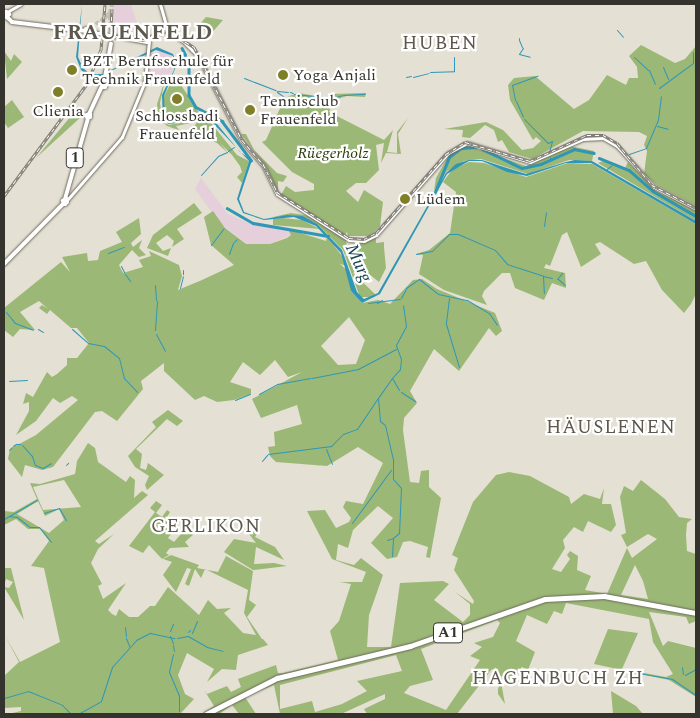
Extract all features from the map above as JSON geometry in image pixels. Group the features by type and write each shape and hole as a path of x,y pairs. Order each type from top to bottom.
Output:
{"highway":[{"name":"A1","path":"208,714 278,680 410,648 550,600 609,598 696,614"}],"main road":[{"path":"21,4 6,15 14,22 77,31 89,30 100,34"},
{"path":"160,4 166,28 196,52 241,140 262,166 276,193 350,240 364,240 376,234 448,153 466,144 530,162 581,139 601,138 617,146 656,188 696,209"},
{"path":"106,34 148,42 166,28"},
{"path":"65,201 122,136 144,84 148,42"},
{"name":"1","path":"4,264 65,201 88,116 103,85 111,44"}],"shaded area":[{"path":"113,4 131,4 142,39 112,34"},
{"path":"161,51 171,56 173,71 165,80 145,81 149,54"},
{"path":"201,178 228,214 253,225 288,229 291,235 270,244 246,244 218,221 195,189"}],"green space":[{"path":"206,17 223,20 210,35 199,25"},
{"path":"641,45 675,63 685,59 696,46 696,206 658,186 644,174 647,151 644,145 647,136 639,132 583,131 532,159 509,152 502,140 498,142 494,130 485,125 470,138 462,137 463,130 444,129 486,122 503,130 522,150 533,148 541,141 536,137 533,140 510,100 508,85 514,78 535,76 574,109 589,100 607,75 626,85 629,78 638,78 637,67 629,56"},
{"path":"4,51 11,61 14,54 22,62 7,79"},
{"path":"165,80 160,103 162,121 169,125 191,120 169,122 163,116 164,96 172,81 170,85 181,85 200,114 193,120 211,123 237,155 249,161 242,183 237,177 242,172 240,166 220,143 228,153 217,143 191,132 197,122 176,126 179,130 189,130 187,133 167,126 159,119 157,104"},
{"name":"Rüegerholz","path":"299,93 326,98 331,94 366,93 365,97 347,96 334,100 329,112 384,140 393,130 387,152 397,153 397,132 408,118 398,134 401,154 386,153 381,163 384,143 376,145 379,170 366,183 356,183 346,191 358,202 364,190 383,202 380,226 371,236 348,236 347,232 345,235 281,195 286,186 295,192 314,190 314,184 292,172 262,142 266,140 281,106 289,96"},
{"path":"12,100 24,117 8,128 4,122 4,107"},
{"path":"76,106 81,117 36,158 71,116"},
{"path":"241,134 246,134 254,150 277,173 287,176 283,182 278,181 278,192 266,166"},
{"path":"465,145 526,166 570,146 594,151 592,161 569,160 528,174 481,159 464,161 447,171 434,191 436,178 450,153"},
{"path":"603,161 625,168 628,162 656,191 696,210 696,221 598,163"},
{"path":"469,162 484,163 526,177 568,163 592,164 696,224 696,294 691,304 684,313 662,290 646,261 634,264 600,242 595,244 601,254 581,267 567,232 562,235 550,266 546,264 544,268 565,273 566,288 552,283 544,300 515,288 510,273 502,273 484,291 482,296 487,305 444,290 419,274 423,255 416,254 429,250 450,233 456,192 443,182 452,170"},
{"path":"194,203 202,213 177,229 184,239 172,247 174,241 167,235 156,243 163,251 171,248 168,256 147,248 153,235"},
{"path":"213,211 225,228 246,244 270,244 287,238 291,235 288,229 326,241 327,237 343,257 347,266 340,264 349,272 351,291 362,303 378,300 390,304 413,280 422,279 437,289 495,313 502,331 496,336 489,328 459,371 434,349 410,391 417,403 404,418 403,430 410,482 419,483 421,471 429,470 429,487 441,498 430,558 426,557 428,547 410,541 403,542 397,557 387,559 371,543 393,518 378,506 353,530 348,548 338,544 336,560 354,565 361,558 383,575 369,615 367,647 391,647 400,583 443,581 449,584 434,600 463,622 470,615 470,604 455,592 473,604 474,601 454,570 458,558 452,555 473,502 496,475 509,472 530,476 569,497 571,504 584,494 600,499 604,488 602,504 611,504 616,525 611,532 588,521 583,532 574,527 563,540 565,548 552,569 561,572 570,559 567,555 570,551 578,556 577,570 591,576 585,590 607,594 627,548 632,558 657,539 648,534 627,547 621,535 626,533 620,497 624,486 633,491 641,480 665,499 679,517 692,519 687,523 686,535 687,551 696,554 696,621 689,624 686,617 649,612 663,646 668,641 696,648 696,697 669,680 594,664 608,629 638,633 622,669 666,677 673,674 653,642 649,619 566,603 562,614 554,611 547,624 527,615 516,641 535,652 528,670 522,667 516,675 515,683 503,678 501,682 505,704 498,694 502,677 492,669 457,714 367,714 364,709 385,699 385,694 341,714 280,714 274,685 245,697 256,714 239,714 232,705 219,714 202,714 214,706 204,690 207,694 227,686 231,692 241,687 238,679 276,665 278,673 283,673 338,660 330,631 339,621 351,584 340,582 362,582 366,572 332,559 307,511 325,510 336,528 349,522 351,518 343,507 346,501 363,504 383,463 358,447 327,466 276,462 270,456 268,447 275,446 274,432 302,424 297,405 261,418 252,399 302,372 288,377 275,360 260,375 243,362 230,382 251,389 251,394 234,400 217,402 204,396 195,400 164,371 164,363 141,381 143,389 117,421 102,411 95,412 53,467 42,470 25,465 22,477 8,459 10,449 36,435 78,400 72,396 60,403 53,398 36,421 16,435 29,411 29,402 23,404 26,393 33,397 47,372 52,377 57,374 67,365 67,358 77,358 89,343 77,328 71,328 50,310 47,314 39,308 42,305 48,309 39,301 20,312 35,330 20,329 13,337 4,330 4,308 61,262 70,272 62,257 87,253 88,261 98,260 100,251 122,242 116,232 139,218 141,234 131,243 133,247 142,240 139,248 146,255 139,257 132,250 119,265 123,273 143,267 139,260 151,256 149,251 179,265 182,276 178,290 234,265 211,245 204,217","holes":["349,317 365,340 356,364 338,365 321,346","635,565 643,581 648,599 621,595","497,620 500,623 493,637 474,643 482,647 470,656 480,660 446,710 404,693 410,686 433,680 421,649","396,655 402,671 357,681 367,691 342,704 315,712 312,701 280,709 280,685"]},
{"path":"291,213 314,218 345,239 356,270 353,273 376,295 374,297 360,297 343,250 317,224 303,216 273,217"},
{"path":"273,219 302,220 320,229 273,225"},
{"path":"376,237 376,243 384,242 386,268 379,282 369,274 361,278 351,248 355,242"},
{"path":"168,410 183,421 177,426 167,419 136,449 142,454 140,468 146,470 148,463 164,475 147,490 145,485 149,476 135,467 128,456 156,427 152,422"},
{"path":"88,443 95,448 98,462 126,482 130,476 135,480 134,498 142,491 148,495 95,541 99,544 114,534 98,549 91,563 102,584 98,586 103,599 126,583 108,610 112,614 116,616 119,609 129,617 138,617 150,606 155,606 168,587 199,615 208,600 217,609 231,608 224,613 243,633 256,635 244,613 248,590 207,570 218,572 226,556 253,571 249,600 256,605 247,617 268,645 238,655 236,670 222,669 207,682 214,669 187,653 178,675 185,694 194,699 181,713 8,714 21,711 21,707 4,708 4,676 19,662 4,634 20,662 60,642 44,568 31,566 49,541 40,529 28,529 16,519 4,525 4,511 14,512 37,499 30,483 40,484 75,474 77,461","holes":["64,480 81,507 43,510 33,487","38,501 45,516 59,509 64,520 49,533 17,514"]},
{"path":"156,501 162,505 156,513 162,517 167,510 170,512 165,520 172,525 180,522 168,538 174,542 188,526 195,533 185,542 189,547 170,548 166,553 169,555 162,559 149,545 143,553 129,546 155,512 150,508"},
{"path":"254,528 258,532 255,537 275,547 284,560 256,547 254,564 274,563 287,566 253,570 224,552 234,539 256,543 249,534"},
{"path":"171,555 199,565 197,568 205,569 201,578 195,569 189,586 185,584 191,569 187,568 176,592 163,575 172,562 163,559"},
{"path":"4,568 11,568 24,620 4,587 9,588 13,582 6,579 4,586"},
{"path":"611,691 636,706 643,714 613,714"}],"water":[{"path":"82,4 78,57 83,68 90,74 103,74 157,47 173,54 177,64 164,96 165,119 169,122 205,117 217,124 237,148 212,122 202,119 169,124 163,121 162,95 174,70 173,56 156,50 98,77 89,76 81,70 76,57"},
{"path":"241,153 252,160 239,199 244,212 264,219 287,215 303,216 317,224 342,250 357,292 364,299 378,293 446,173 456,164 469,160 482,160 526,174 575,160 592,161 696,221 696,224 591,163 566,163 527,176 507,172 482,161 469,161 447,174 380,294 362,303 351,291 341,253 316,226 294,217 264,220 243,213 237,199 249,161"}],"waterway":[{"path":"617,30 623,37"},
{"path":"519,40 522,47"},
{"path":"182,48 185,54"},
{"path":"523,48 519,54 530,57"},
{"path":"659,88 693,63 693,52"},
{"path":"185,55 189,63"},
{"path":"430,72 454,71 454,57"},
{"path":"634,57 648,70"},
{"path":"189,67 189,95 196,107 222,121 251,160"},
{"path":"663,67 668,79"},
{"path":"649,70 655,84"},
{"path":"413,77 429,73"},
{"path":"406,77 411,76"},
{"path":"515,100 512,85 537,76"},
{"path":"244,78 276,90"},
{"path":"277,91 288,92"},
{"path":"277,92 287,99"},
{"path":"294,94 333,98 342,95"},
{"path":"343,95 365,94"},
{"path":"629,154 646,148 658,120 661,96"},
{"path":"290,100 317,107"},
{"path":"516,101 523,117"},
{"path":"524,119 548,143 552,141 549,152"},
{"path":"657,126 668,129"},
{"name":"Murg","path":"228,151 234,147"},
{"path":"435,192 449,157 461,148 475,147"},
{"path":"482,149 522,168 541,164 574,149 594,153"},
{"path":"201,175 218,156 227,152"},
{"path":"599,158 629,170 653,191 696,216"},
{"path":"607,169 612,165"},
{"path":"227,208 253,223 328,236"},
{"path":"544,226 546,212"},
{"path":"211,245 224,228"},
{"path":"416,254 432,251 449,234 458,234 495,250 507,264 543,276 544,293"},
{"path":"234,242 237,239"},
{"path":"229,254 233,243"},
{"path":"108,253 124,247"},
{"path":"121,266 124,272"},
{"path":"557,279 562,273"},
{"path":"125,274 130,281"},
{"path":"180,288 183,276"},
{"path":"543,276 552,278"},
{"path":"406,288 419,279 438,294 467,300 489,313 497,325"},
{"path":"558,279 565,285"},
{"path":"155,285 156,300"},
{"path":"401,298 406,289"},
{"path":"449,298 446,324 459,367"},
{"path":"368,303 400,299"},
{"path":"377,303 382,300"},
{"path":"155,330 157,301"},
{"path":"399,390 392,378 400,369 401,359 396,345 406,326 403,305"},
{"path":"6,312 15,323 33,330"},
{"path":"38,329 43,332"},
{"path":"72,329 88,343 104,346 119,358 124,378 137,392"},
{"path":"156,334 165,351"},
{"path":"312,378 358,369 396,349"},
{"path":"259,394 277,384 310,378"},
{"path":"392,378 378,398 380,421 385,425 393,461 393,479 401,488 399,533 393,538 392,556"},
{"path":"9,381 27,380"},
{"path":"401,392 415,401"},
{"path":"235,400 250,394"},
{"path":"268,454 331,446 343,434 357,429 378,398"},
{"path":"22,445 32,456 35,465 43,468 51,463"},
{"path":"9,450 12,447"},
{"path":"326,449 332,464"},
{"path":"262,461 267,455"},
{"path":"352,523 391,470"},
{"path":"4,519 37,500"},
{"path":"44,513 59,508 66,520"},
{"path":"9,516 17,517 30,527 39,527 51,542"},
{"path":"387,540 393,538"},
{"path":"192,633 197,621"},
{"path":"170,631 173,624"},
{"path":"125,627 126,636"},
{"path":"78,714 101,701 112,667 136,640 150,633 174,638"},
{"path":"170,636 173,643"},
{"path":"177,638 188,636 207,647 223,651"},
{"path":"126,638 129,646"},
{"path":"173,645 174,651"},
{"path":"173,654 169,672 179,696 179,711"},
{"path":"682,667 683,674"},
{"path":"685,675 696,669"},
{"path":"627,671 672,679 696,695"},
{"path":"4,698 28,691 62,705 71,714"}],"tunnel":[{"path":"110,13 112,4"},
{"path":"109,13 111,14 110,16 108,15 109,13"},
{"path":"91,28 108,15"},
{"path":"110,16 111,44"}],"railway":[{"path":"4,196 87,84 101,50 105,4"},
{"path":"112,9 111,30 116,36 144,40 165,29 194,47 242,140 263,164 277,192 349,238 364,239 376,233 446,154 465,142 530,161 587,135 603,135 617,143 652,185 696,208"}],"place":[{"name":"BZT Berufsschule für Technik Frauenfeld","path":"72,70"},
{"name":"Yoga Anjali","path":"283,75"},
{"name":"Clienia","path":"58,92"},
{"name":"Schlossbadi Frauenfeld","path":"177,99"},
{"name":"Tennisclub Frauenfeld","path":"250,110"},
{"name":"Lüdem","path":"405,199"}],"district":[{"name":"FRAUENFELD","path":"133,33"},
{"name":"HUBEN","path":"440,44"},
{"name":"HÄUSLENEN","path":"611,428"},
{"name":"GERLIKON","path":"206,527"},
{"name":"HAGENBUCH ZH","path":"558,679"}]}
